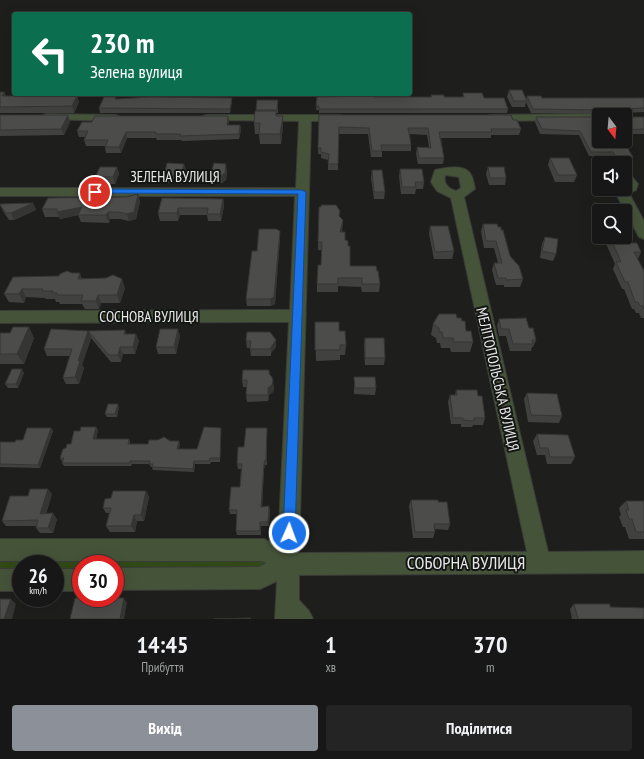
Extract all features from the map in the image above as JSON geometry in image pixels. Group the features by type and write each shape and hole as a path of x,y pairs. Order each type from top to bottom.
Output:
{"street":[{"path":"39,117 125,118"},
{"path":"480,118 592,117"},
{"path":"196,118 353,118"},
{"path":"292,615 288,564 305,118"},
{"name":"ЗЕЛЕНА ВУЛИЦЯ","path":"0,192 302,192"},
{"name":"МЕЛІТОПОЛЬСЬКА ВУЛИЦЯ","path":"456,196 540,562"},
{"path":"621,196 644,234"},
{"name":"СОСНОВА ВУЛИЦЯ","path":"0,317 297,316"},
{"path":"0,550 264,550 288,564"},
{"name":"СОБОРНА ВУЛИЦЯ","path":"288,564 644,562"},
{"path":"124,579 260,578 288,564"},
{"path":"0,580 12,580"}],"green space":[{"path":"0,557 12,557 12,572 0,572"},
{"path":"64,558 72,558 72,572 64,572"},
{"path":"124,558 263,560 263,569 124,572"}],"building":[{"path":"509,90 522,90 527,101 514,101"},
{"path":"0,92 4,92 2,96 77,96 72,106 0,107"},
{"path":"463,93 482,93 484,98 504,98 508,109 319,109 319,106 316,106 317,97 432,97 431,95 444,95 444,97 464,97"},
{"path":"527,96 541,96 542,98 644,98 644,108 592,108 592,110 533,109"},
{"path":"104,97 116,97 115,99 151,97 232,98 230,109 99,108"},
{"path":"257,100 278,100 277,110 256,110"},
{"path":"255,111 276,111 276,116 283,116 280,134 259,134 260,123 254,123"},
{"path":"0,115 68,115 61,129 0,130"},
{"path":"319,115 511,115 513,120 517,120 521,129 491,129 492,132 439,132 444,158 419,158 417,147 431,148 428,128 408,128 411,145 381,145 382,151 372,151 369,128 339,127 338,164 328,164 329,154 321,152 321,148 318,148"},
{"path":"95,116 228,116 227,125 240,125 239,134 180,136 181,134 126,132 119,147 105,147 108,140 84,140 88,131 77,131 82,122 92,122"},
{"path":"536,117 592,117 592,148 627,148 633,157 615,156 613,152 591,152 580,131 542,129"},
{"path":"632,117 644,117 644,129 632,130"},
{"path":"550,158 569,158 577,175 558,175"},
{"path":"167,163 184,164 181,174 176,174 175,176 164,176"},
{"path":"214,163 226,164 225,173 221,176 215,176 211,173"},
{"path":"100,167 117,167 113,177 95,177"},
{"path":"488,167 504,167 506,178 490,178"},
{"path":"400,169 422,169 424,182 415,182 416,187 402,187"},
{"path":"372,170 382,170 385,192 374,192"},
{"path":"138,194 134,212 127,214 108,212 106,215 78,215 82,207 57,212 57,209 42,209 48,198 127,197"},
{"path":"162,198 223,199 220,214 207,214 208,208 178,208 177,213 158,213"},
{"path":"33,203 11,213 6,213 0,205 0,204"},
{"path":"321,205 336,205 340,211 339,216 343,220 340,232 345,232 345,240 348,241 348,246 350,246 350,266 376,266 380,284 362,284 362,278 338,278 338,284 317,284 318,265 321,265 322,242 318,242 319,207 321,207"},
{"path":"483,224 497,224 498,227 501,227 510,256 519,266 523,279 506,280 506,278 498,278 494,263 502,263 496,241 486,241"},
{"path":"430,226 448,226 454,251 435,252"},
{"path":"259,229 276,229 280,231 274,297 270,299 246,299 252,251 257,251"},
{"path":"545,237 558,239 556,254 542,251"},
{"path":"637,243 641,252 634,252 644,271 644,309 638,302 635,302 628,282 625,282 616,262 621,262 613,244"},
{"path":"67,271 72,273 80,273 78,279 106,278 113,275 122,279 117,295 98,295 96,301 81,301 83,295 57,295 57,293 52,293 53,291 42,291 43,289 22,289 19,294 4,294 13,277 59,276"},
{"path":"439,314 456,314 457,318 461,318 462,321 465,321 466,331 471,331 473,342 454,342 453,338 443,338 442,332 439,332 439,328 433,324"},
{"path":"526,318 529,328 533,328 536,340 532,340 533,344 513,344 509,329 501,329 499,319"},
{"path":"315,322 339,322 339,331 345,331 346,345 340,345 340,350 315,350"},
{"path":"13,327 29,327 17,354 0,354 0,333 10,333"},
{"path":"51,329 88,331 78,361 80,361 75,377 63,378 72,349 44,349"},
{"path":"160,329 178,329 174,347 156,347"},
{"path":"125,330 124,334 136,334 133,347 120,347 118,355 109,355 88,331"},
{"path":"247,332 270,332 276,340 270,349 250,349 251,341 246,341"},
{"path":"365,338 384,338 385,358 365,358"},
{"path":"12,369 22,369 16,384 5,384"},
{"path":"243,370 269,370 269,374 273,381 272,385 268,388 268,395 246,395 247,380 242,380"},
{"path":"354,377 375,377 376,388 355,388"},
{"path":"456,390 477,390 478,396 482,396 485,418 474,418 474,421 463,420 463,418 453,418 450,395 457,395"},
{"path":"527,393 557,394 562,416 531,415"},
{"path":"108,404 118,404 115,414 105,414"},
{"path":"81,427 96,427 93,439 129,439 128,444 148,444 149,440 158,440 164,437 170,441 179,441 177,449 197,449 204,427 221,428 220,458 210,458 209,461 194,461 193,469 152,467 153,464 149,464 150,461 130,461 130,463 62,463 64,458 60,458 63,449 66,448 67,444 71,444 74,431 80,431"},
{"path":"27,428 51,428 38,465 0,464 0,442 15,442 16,440 23,440"},
{"path":"246,428 267,428 266,460 264,464 261,507 269,506 268,522 260,522 260,531 236,531 237,510 229,510 231,487 240,487 242,464 237,464 238,447 244,447"},
{"path":"537,434 568,435 575,457 550,457 548,448 540,448"},
{"path":"30,489 48,489 40,514 53,513 48,528 36,528 38,520 2,521 10,496 28,496"},
{"path":"113,491 146,491 141,515 134,515 131,526 106,526 111,508 103,508 105,499 111,498"},
{"path":"411,500 438,500 438,502 447,502 450,524 434,524 435,532 415,532"},
{"path":"626,501 644,501 644,532 636,532 632,519 629,519 626,510 629,510"},
{"path":"0,599 11,599 4,619 0,619"},
{"path":"574,604 610,604 610,607 644,608 644,619 578,619"},
{"path":"73,607 122,607 120,619 70,619"},
{"path":"251,618 250,619 213,619"}],"route":[{"path":"95,192 302,192 289,533"}]}
